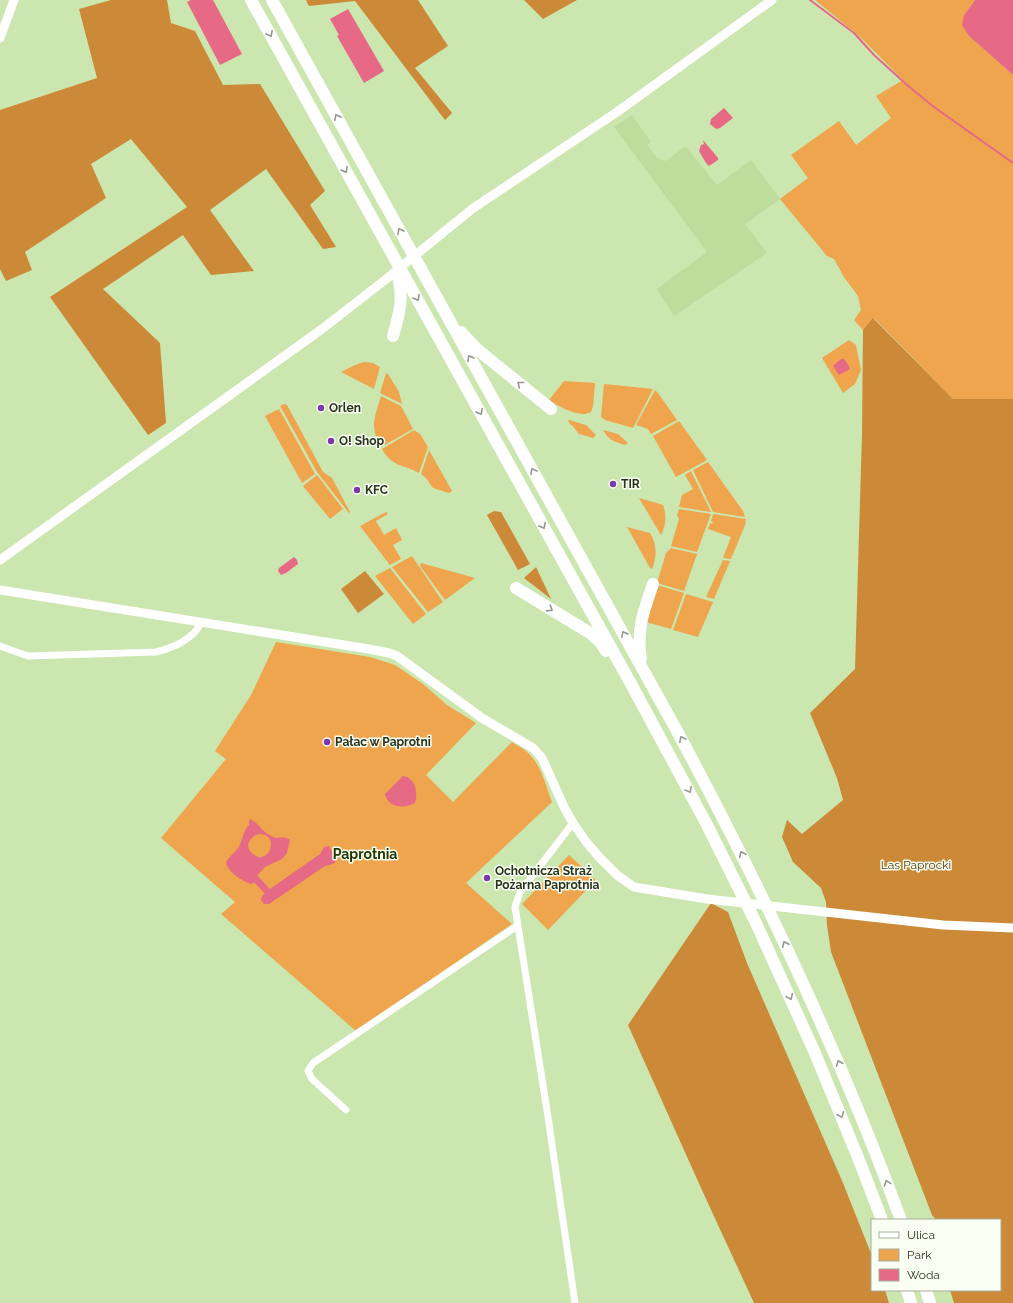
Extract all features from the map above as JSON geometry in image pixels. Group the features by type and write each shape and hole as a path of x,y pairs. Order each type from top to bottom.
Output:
{"highway":[{"path":"251,0 688,787 756,923 826,1080 882,1219"},
{"path":"272,0 705,782 776,924 842,1070 901,1219"},
{"path":"391,252 401,286 402,297 393,336"},
{"path":"446,314 478,350 551,408"},
{"path":"642,668 638,645 641,617 653,584"},
{"path":"516,588 590,633 600,642 630,682"},
{"path":"907,1291 912,1303"},
{"path":"926,1291 930,1303"}],"street":[{"path":"0,38 14,0"},
{"path":"0,560 322,329 385,280 477,204 617,112 772,0"},
{"path":"0,590 369,649 397,656 482,718 533,748 542,758 573,823 599,857 612,870 628,884 640,889 707,899 943,925 1013,928"},
{"path":"0,646 28,656 156,652 170,648 182,642 195,632 201,622"},
{"path":"573,823 520,892 515,907 575,1303"},
{"path":"346,1110 312,1079 308,1071 313,1064 517,926"}],"shaded area":[{"path":"632,115 651,142 647,145 657,158 666,161 685,146 717,185 751,160 780,199 745,224 767,253 674,316 657,289 707,252 614,127"}],"green space":[{"path":"111,0 167,0 171,23 195,31 223,85 260,84 325,191 310,205 336,247 323,249 266,169 210,210 254,271 211,275 183,235 103,289 160,343 166,423 148,435 50,297 187,207 131,139 91,164 106,198 25,252 32,270 6,281 0,269 0,110 97,78 79,9"},
{"path":"306,0 418,0 448,46 415,68 452,113 445,120 355,1 309,6"},
{"path":"524,0 577,0 543,19"},
{"path":"815,0 975,0 964,15 969,36 1013,75 1013,399 953,399 874,318 863,330 854,320 861,310 858,296 844,277 834,259 827,256 780,199 808,178 791,155 839,121 856,145 891,118 876,96 903,80 858,35"},
{"name":"Las Paprocki","path":"873,318 953,399 1013,399 1013,1303 954,1303 950,1291 1001,1291 1001,1219 935,1219 932,1215 831,952 827,925 826,902 821,888 793,862 782,837 787,820 802,834 843,800 837,778 810,713 855,669 862,434 863,330"},
{"path":"849,340 856,345 861,370 855,384 843,393 822,358"},
{"path":"364,362 373,363 380,367 374,389 341,372"},
{"path":"386,373 399,392 402,404 380,393"},
{"path":"564,381 595,383 591,412 586,414 575,413 549,400"},
{"path":"604,384 653,389 633,428 605,420 601,417"},
{"path":"655,390 677,420 651,434 648,429 636,425"},
{"path":"381,396 401,406 413,429 381,447 375,433 374,422"},
{"path":"284,404 287,405 323,472 332,478 350,512 349,513 317,472 280,406"},
{"path":"279,409 315,474 302,483 265,416"},
{"path":"568,421 586,425 596,435 593,438 579,434"},
{"path":"679,421 707,460 676,477 653,436"},
{"path":"414,430 420,434 428,447 419,473 394,462 382,449"},
{"path":"603,430 618,434 628,443 625,445 617,443 612,440"},
{"path":"429,450 452,491 449,493 433,488 421,474"},
{"path":"708,462 743,511 745,517 713,512 693,470"},
{"path":"691,471 711,512 679,507 682,495 693,489 685,475"},
{"path":"317,475 343,509 330,519 303,486"},
{"path":"639,498 663,505 665,520 661,535"},
{"path":"679,509 711,514 697,552 671,546 679,519 677,515"},
{"path":"494,511 501,512 530,564 518,570 487,515"},
{"path":"386,512 388,514 376,521 384,535 396,528 402,540 393,545 401,559 390,565 360,526"},
{"path":"713,514 746,519 731,559 723,558 731,537 708,529 710,523 712,524 713,522 711,521"},
{"path":"627,527 650,533 656,551 652,569 650,568"},
{"path":"671,548 697,554 684,591 657,583 666,553"},
{"path":"412,556 443,602 428,612 392,567"},
{"path":"723,560 730,561 714,599 706,597"},
{"path":"421,563 475,578 445,600 420,566"},
{"path":"536,567 551,599 524,578"},
{"path":"390,568 426,614 413,624 375,576"},
{"path":"365,571 384,594 358,613 341,589"},
{"path":"657,585 684,593 671,629 646,622"},
{"path":"686,594 713,602 698,637 673,630"},
{"path":"276,642 370,657 395,665 423,684 447,705 476,723 426,775 453,802 512,742 526,751 538,765 552,802 466,883 512,924 356,1031 221,914 235,902 161,838 226,759 215,751 251,695"},
{"path":"569,855 596,880 548,930 522,904"},
{"path":"711,903 728,912 747,963 843,1183 871,1253 871,1291 885,1291 889,1303 754,1303 628,1025"}],"water":[{"path":"191,0 213,0 242,54 220,65 187,2"},
{"path":"975,0 1013,0 1013,75 969,36 962,25 964,15"},
{"path":"348,9 384,71 364,83 337,36 339,35 330,19"},
{"path":"724,108 733,118 720,128 716,129 710,124 711,119"},
{"path":"703,140 718,158 718,160 709,166 699,151 701,145 704,144"},
{"path":"841,359 844,359 850,369 839,375 833,366"},
{"path":"294,557 298,564 281,575 278,571 279,568"},
{"path":"403,776 411,780 415,786 415,803 406,806 393,805 389,802 385,794"},
{"path":"250,819 273,837 290,840 287,853 282,859 265,867 255,878 255,882 251,884 236,876 229,870 226,863 240,845","holes":["258,834 266,835 270,839 270,850 263,857 258,857 248,848 250,839"]},
{"path":"329,846 336,858 336,861 333,864 325,866 269,904 264,904 261,900 262,896 267,891 320,854 324,847"}],"waterway":[{"path":"810,0 854,33 874,55 934,107 1013,163"},
{"path":"255,878 267,891"}],"place":[{"name":"Orlen","path":"321,408"},
{"name":"O! Shop","path":"331,441"},
{"name":"TIR","path":"613,484"},
{"name":"KFC","path":"357,490"},
{"name":"Pałac w Paprotni","path":"327,742"},
{"name":"Ochotnicza Straż Pożarna Paprotnia","path":"487,878"}],"district":[{"name":"Paprotnia","path":"365,854"}]}
